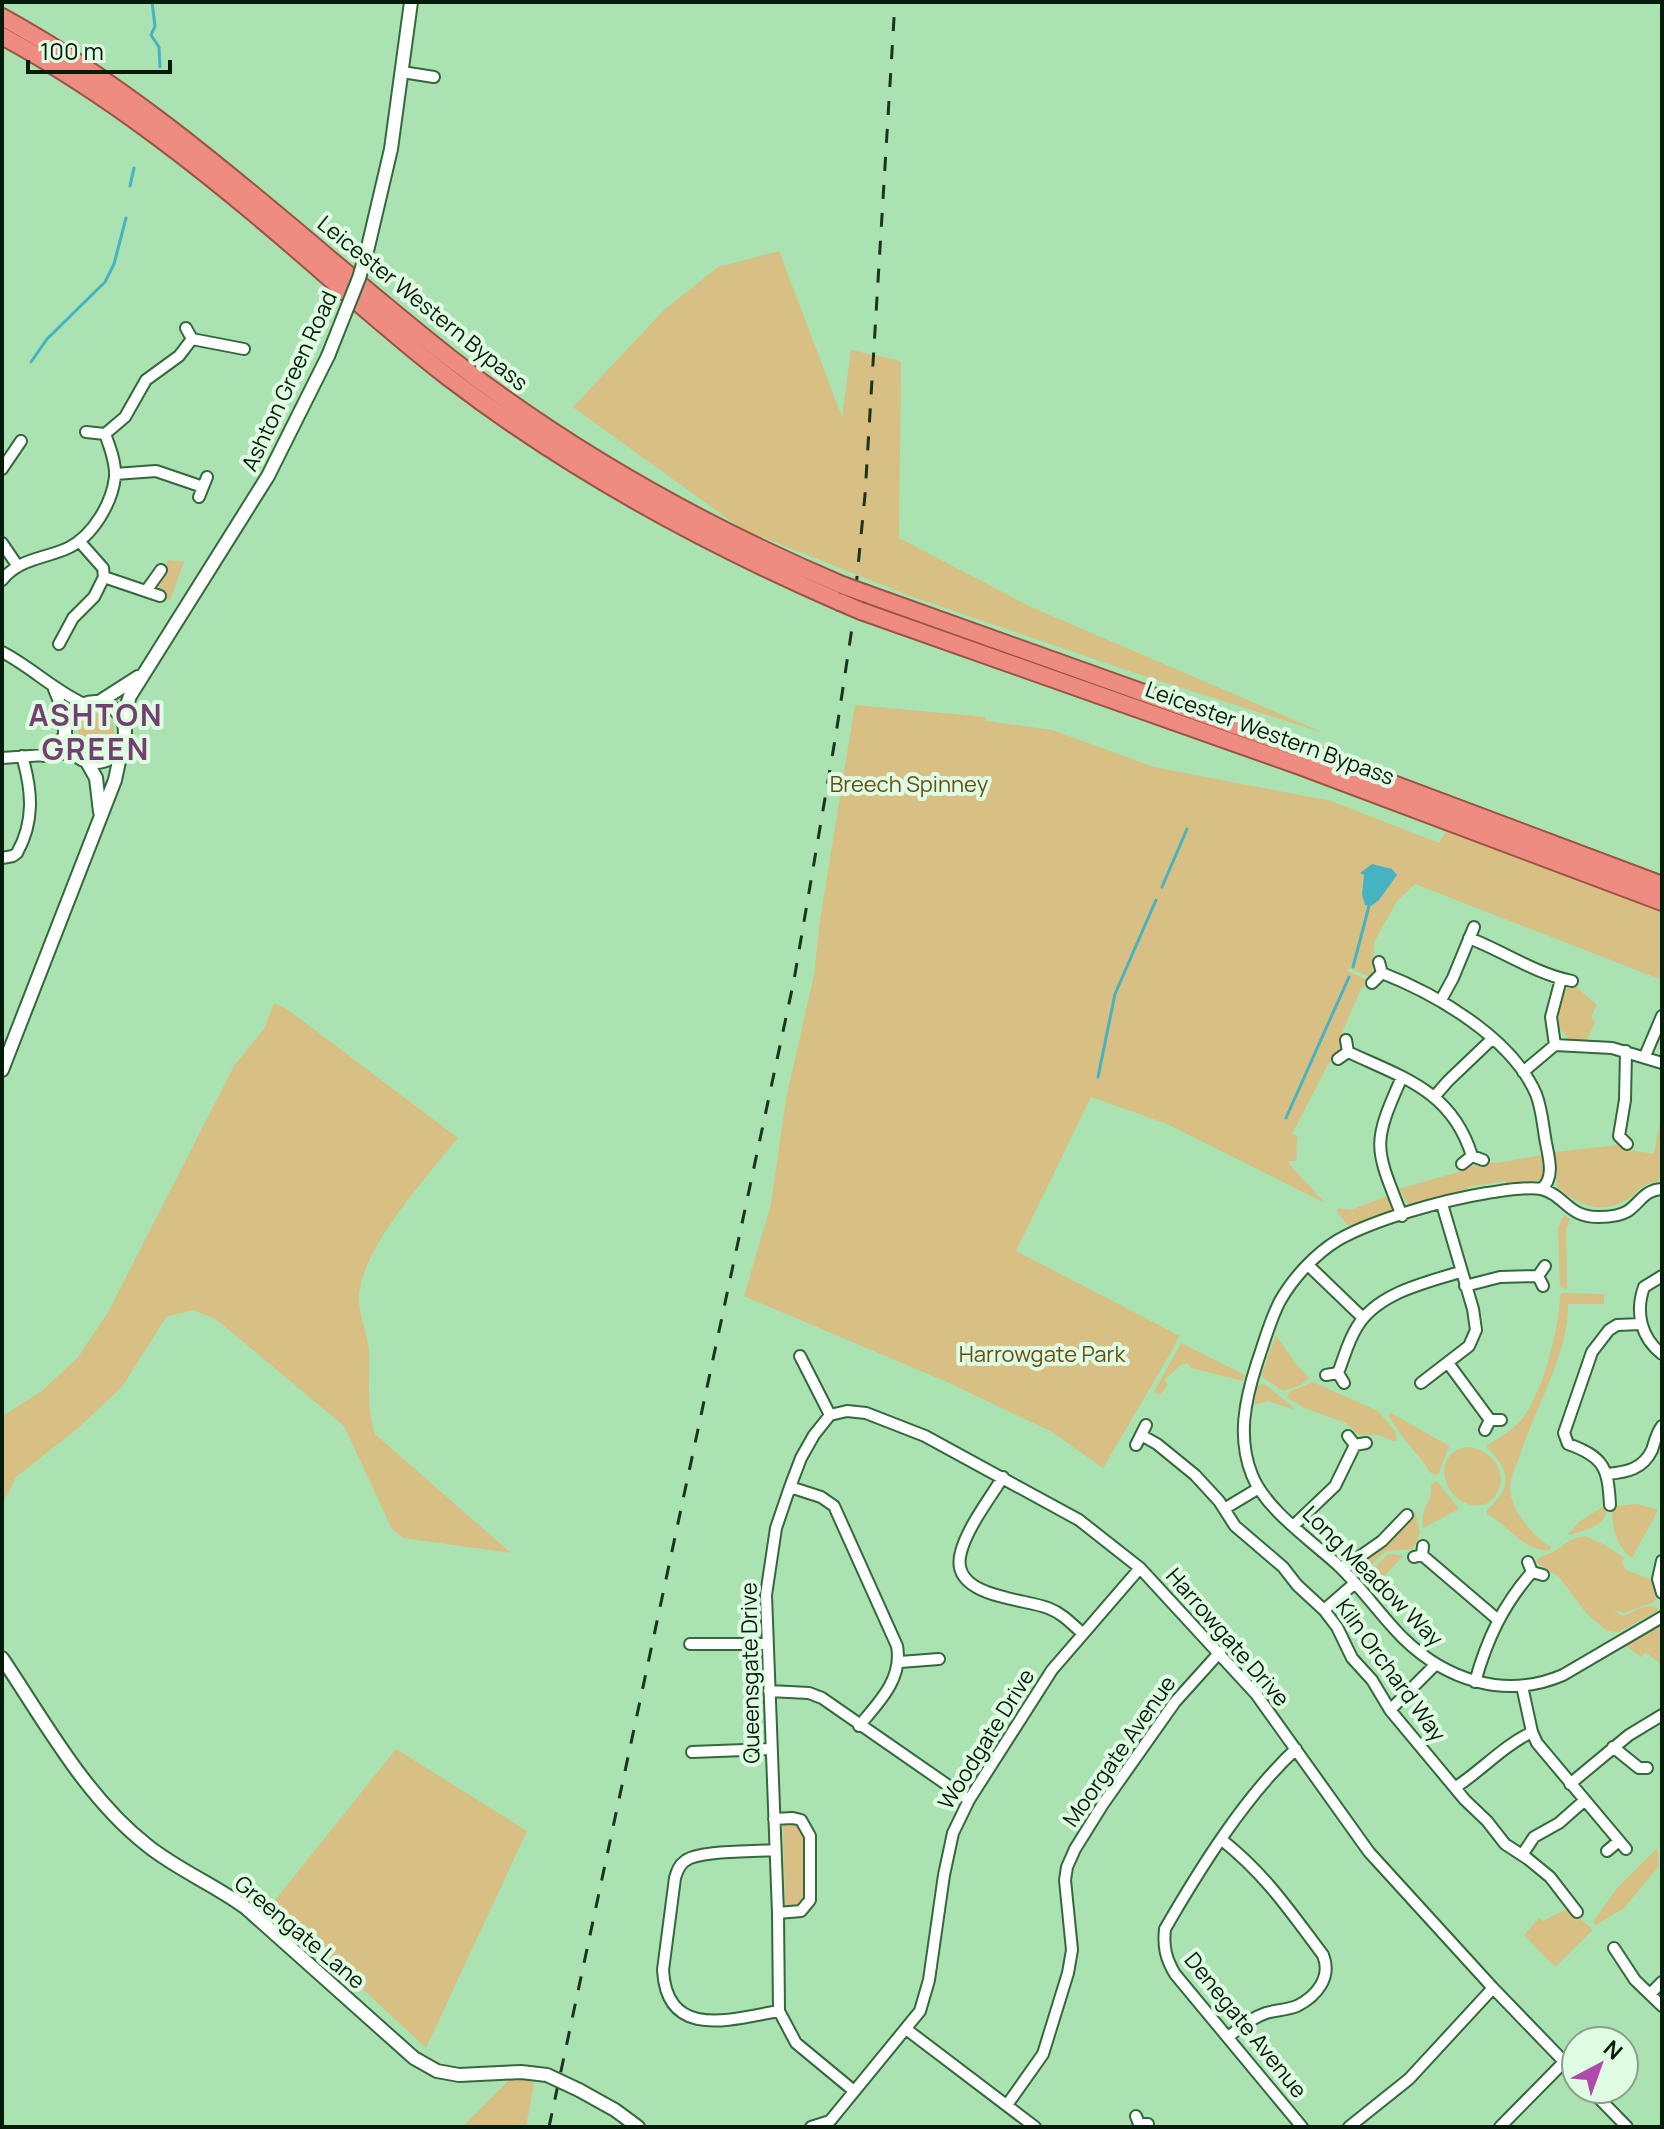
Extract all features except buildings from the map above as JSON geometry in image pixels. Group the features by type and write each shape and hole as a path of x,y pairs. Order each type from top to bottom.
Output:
{"highway":[{"name":"Leicester Western Bypass","path":"2,17 73,58 146,108 452,359 582,452 668,501 842,585 1306,751 1662,885"},
{"name":"Leicester Western Bypass","path":"2,36 76,81 192,164 296,249 365,311 509,422 662,516 772,572 861,611 1315,771 1662,902"}],"street":[{"name":"Ashton Green Road","path":"2,1070 115,780 126,732 122,719 130,696 268,476 328,356 359,278 391,149 411,2"},
{"path":"401,78 434,77"},
{"path":"186,328 192,339"},
{"path":"192,339 244,349"},
{"path":"86,432 105,434 125,417 146,380 179,356 192,339"},
{"path":"2,580 17,565 68,548 79,541 104,511 111,497 115,474 105,434"},
{"path":"4,475 21,441"},
{"path":"115,474 156,471 203,487"},
{"path":"59,644 73,618 94,597 104,577 103,568 79,541"},
{"path":"2,543 17,565"},
{"path":"146,591 161,570"},
{"path":"104,577 160,596"},
{"path":"2,652 84,704"},
{"name":"Ashton Green Road","path":"84,704 114,695 147,670"},
{"path":"51,684 67,721"},
{"path":"99,702 115,709 122,719"},
{"path":"84,704 71,713 67,721 65,735 73,753 87,762 103,762 111,759 122,747"},
{"path":"43,756 65,735"},
{"path":"2,758 73,753"},
{"path":"11,860 23,842 31,804 22,756"},
{"name":"Ashton Green Road","path":"87,762 96,778 100,815"},
{"path":"1441,1000 1471,932 1566,980 1551,1017 1555,1045"},
{"path":"1372,983 1380,968 1441,1000 1492,1039 1523,1072 1538,1100 1549,1158 1548,1185 1541,1189 1580,1216 1598,1217 1627,1211 1646,1193 1662,1189"},
{"path":"1645,1056 1662,1016"},
{"path":"1434,1097 1492,1039"},
{"path":"1523,1072 1555,1045 1626,1051 1662,1063"},
{"path":"1338,1059 1347,1046 1434,1097 1462,1128 1478,1158 1462,1164"},
{"path":"1623,1140 1626,1051"},
{"path":"1402,1077 1383,1120 1379,1147 1382,1167 1402,1216"},
{"name":"Long Meadow Way","path":"1541,1189 1487,1193 1402,1216 1337,1240 1308,1265 1280,1301 1252,1376 1244,1405 1249,1467 1259,1488 1293,1526 1342,1569 1403,1637 1435,1665 1475,1682 1522,1686 1563,1675 1662,1617"},
{"path":"1421,1383 1469,1346 1476,1330 1473,1309 1442,1204"},
{"path":"1308,1265 1363,1318"},
{"path":"1465,1286 1500,1277 1540,1281 1545,1266"},
{"path":"1326,1375 1341,1378 1353,1333 1363,1318 1388,1298 1460,1272"},
{"path":"1662,1276 1644,1287 1641,1324 1646,1338 1662,1354"},
{"path":"1610,1505 1608,1474 1583,1450 1568,1444 1564,1433 1596,1344 1617,1325 1641,1324"},
{"path":"799,1354 830,1415"},
{"path":"1448,1363 1492,1423"},
{"name":"Harrowgate Drive","path":"830,1415 847,1411 866,1413 925,1436 1079,1520 1140,1568 1256,1694 1369,1852 1560,2058"},
{"name":"Queensgate Drive","path":"830,1415 807,1446 790,1487 768,1566 767,1644 779,2011 796,2043 854,2091"},
{"path":"1608,1474 1631,1471 1640,1465 1650,1453 1662,1426"},
{"name":"Kiln Orchard Way","path":"1141,1435 1152,1440 1192,1472 1235,1526 1283,1567 1324,1610 1337,1627 1352,1658 1372,1680 1390,1710 1465,1800 1502,1841 1550,1877 1577,1912"},
{"path":"1293,1526 1335,1486 1356,1441"},
{"path":"1003,1477 961,1551 962,1573 967,1581 989,1593 1047,1607 1083,1634"},
{"path":"790,1487 828,1501 838,1514 897,1646 900,1662 897,1675 859,1726"},
{"path":"1224,1509 1259,1488"},
{"path":"1342,1569 1382,1541 1407,1515"},
{"path":"1420,1553 1497,1619"},
{"path":"1662,1561 1658,1579 1662,1593"},
{"name":"Woodgate Drive","path":"811,2127 830,2124 920,2011 953,1833 969,1800 1052,1670 1140,1568"},
{"path":"1475,1682 1497,1619 1534,1570"},
{"path":"1324,1610 1355,1583"},
{"path":"690,1644 767,1644"},
{"path":"702,1658 703,1644"},
{"name":"Moorgate Avenue","path":"1007,2105 1043,2054 1068,1973 1072,1950 1065,1880 1075,1849 1167,1712 1220,1652"},
{"name":"Greengate Lane","path":"2,1658 80,1774 123,1823 147,1846 222,1890 246,1908 414,2058 437,2071 459,2075 521,2072 547,2075 615,2110 638,2127"},
{"path":"900,1662 940,1660"},
{"path":"1390,1710 1435,1665"},
{"path":"1522,1686 1532,1732 1542,1750 1623,1845 1607,1851"},
{"path":"769,1691 809,1693 822,1698 969,1800"},
{"path":"1570,1784 1613,1747 1662,1715"},
{"path":"1456,1787 1508,1746 1532,1732"},
{"path":"692,1752 708,1746 770,1749"},
{"path":"1613,1747 1639,1768 1647,1768"},
{"name":"Denegate Avenue","path":"1296,1749 1267,1780 1222,1840 1165,1929 1163,1941 1168,1962 1175,1974 1302,2127"},
{"path":"1522,1855 1534,1837 1559,1823 1585,1800"},
{"path":"774,1819 801,1820 810,1836 810,1900 801,1911 778,1913"},
{"path":"1222,1840 1250,1862 1274,1888 1326,1962 1321,1985 1308,1999 1257,2017 1228,2037"},
{"path":"774,1850 701,1856 687,1859 679,1867 663,1970 672,2001 692,2019 707,2022 779,2011"},
{"path":"1559,1907 1569,1900"},
{"path":"1614,1948 1635,1980 1662,2006"},
{"path":"1650,1994 1662,1982"},
{"path":"1349,2127 1409,2079 1493,1988"},
{"path":"906,2029 1035,2127"},
{"path":"1500,2127 1560,2066"},
{"path":"1606,2105 1627,2127"}],"green space":[{"path":"779,251 842,417 851,350 901,361 899,538 1029,606 1324,733 1141,675 913,597 742,529 573,407 664,310 718,267"},
{"path":"168,560 184,562 170,600 155,594"},
{"path":"855,705 986,717 986,721 1052,730 1154,767 1331,801 1439,843 1448,828 1662,909 1662,980 1415,884 1397,901 1374,942 1370,977 1349,968 1347,971 1368,980 1343,1030 1340,1048 1333,1055 1292,1134 1298,1136 1297,1161 1289,1161 1290,1165 1325,1203 1165,1123 1091,1097 1016,1251 1178,1335 1180,1333 1103,1468 1052,1432 947,1382 744,1296 771,1204 786,1099 814,975"},
{"path":"96,713 109,718 114,731 109,744 96,749 83,744 78,731 83,718"},
{"path":"1574,985 1597,1005 1591,1017 1595,1022 1587,1040 1570,1040 1559,1028 1559,1006 1564,990"},
{"path":"274,1003 287,1009 458,1138 382,1237 362,1280 359,1306 369,1347 370,1413 375,1434 511,1553 403,1538 392,1529 344,1426 216,1319 193,1310 166,1317 122,1387 78,1428 16,1477 2,1505 2,1416 42,1391 78,1357 107,1314 234,1066 264,1029"},
{"path":"1662,1111 1662,1180 1643,1186 1630,1198 1609,1207 1582,1203 1557,1187 1555,1152 1618,1145 1654,1154"},
{"path":"1542,1155 1544,1175 1540,1180 1468,1187 1465,1191 1409,1206 1399,1189 1465,1170 1472,1165 1482,1167 1484,1162 1497,1163"},
{"path":"1387,1196 1392,1209 1389,1213 1353,1226 1347,1225 1337,1211 1338,1208 1351,1210"},
{"path":"1564,1215 1570,1219 1566,1229 1567,1289 1560,1287 1558,1227"},
{"path":"1562,1293 1604,1294 1604,1304 1568,1304 1558,1360 1527,1434 1510,1487 1518,1513 1530,1530 1551,1547 1550,1550 1532,1547 1487,1514 1502,1493 1506,1478 1500,1463 1486,1446 1517,1424 1536,1395 1553,1342"},
{"path":"1276,1335 1309,1378 1299,1386 1283,1391 1261,1376"},
{"path":"1181,1343 1245,1375 1243,1381 1192,1368 1187,1363 1164,1380 1168,1385 1160,1395 1154,1392"},
{"path":"1313,1382 1378,1411 1395,1431 1397,1440 1379,1435 1359,1435 1346,1423 1287,1398 1289,1392"},
{"path":"1262,1384 1296,1410 1268,1401 1254,1405 1256,1386"},
{"path":"1391,1413 1449,1446 1439,1473 1435,1475 1429,1470 1404,1439 1388,1415"},
{"path":"1465,1447 1486,1453 1498,1468 1500,1487 1486,1504 1473,1505 1461,1501 1447,1483 1444,1472 1446,1462 1453,1453"},
{"path":"1437,1481 1459,1509 1423,1528 1431,1484"},
{"path":"1607,1504 1604,1518 1599,1523 1567,1536 1579,1522"},
{"path":"1638,1504 1658,1510 1632,1558 1616,1535 1612,1506"},
{"path":"1415,1511 1420,1533 1413,1549 1386,1551 1357,1575 1350,1566 1390,1538"},
{"path":"1585,1536 1624,1558 1625,1569 1651,1580 1654,1602 1624,1613 1613,1610 1622,1616 1645,1607 1654,1607 1658,1611 1619,1632 1607,1631 1587,1614 1559,1577 1537,1563 1539,1558 1573,1539"},
{"path":"1387,1555 1403,1556 1371,1590 1363,1581"},
{"path":"1662,1623 1662,1665 1646,1652 1641,1657 1624,1644"},
{"path":"396,1749 527,1831 426,2048 272,1904"},
{"path":"794,1821 804,1830 807,1895 802,1906 789,1908 785,1905 783,1824"},
{"path":"1657,1848 1659,1866 1624,1908 1596,1925 1594,1921 1617,1888"},
{"path":"1568,1908 1593,1930 1555,1967 1524,1935 1539,1918 1543,1921"},
{"path":"514,2075 534,2083 526,2127 462,2127"}],"water":[{"path":"1372,864 1392,869 1397,875 1371,906 1365,905 1362,894 1364,875 1360,873"}],"waterway":[{"path":"152,2 155,26 151,35 159,47 160,67"},
{"path":"130,186 134,168"},
{"path":"31,362 47,339 105,282 114,264 126,218"},
{"path":"1162,887 1187,829"},
{"path":"1098,1077 1115,994 1156,900"},
{"path":"1353,967 1369,906"},
{"path":"1286,1118 1349,977"}],"railway":[{"path":"549,2127 794,980 836,734 852,628 865,495 895,2"}],"district":[{"name":"ASHTON GREEN","path":"96,731"}],"park label":[{"name":"Breech Spinney","path":"909,784"},
{"name":"Harrowgate Park","path":"1042,1354"}]}
